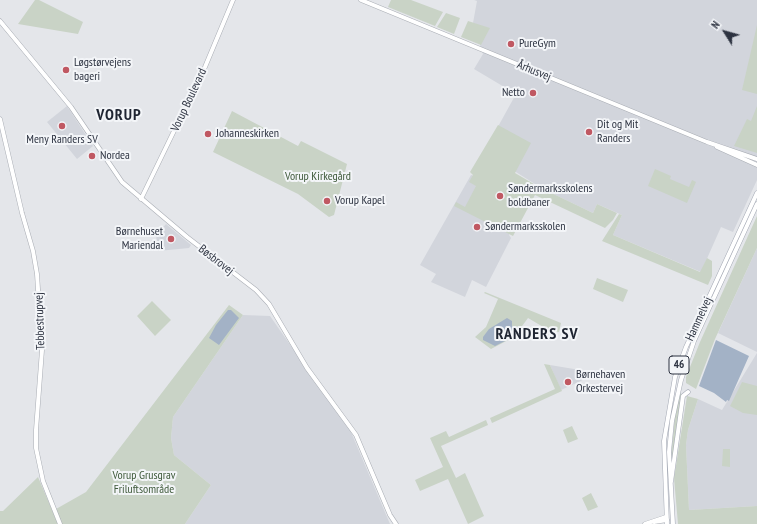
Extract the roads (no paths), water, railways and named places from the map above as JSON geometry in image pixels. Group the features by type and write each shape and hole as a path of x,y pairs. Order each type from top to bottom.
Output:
{"street":[{"name":"Vorup Boulevard","path":"141,199 205,67 234,0"},
{"name":"Århusvej","path":"362,0 707,142 757,159"},
{"name":"Bøsbrovej","path":"0,22 71,107 113,171 141,199 256,290 268,303 306,368 356,435 390,514 396,524"},
{"name":"Tebbestrupvej","path":"0,119 22,213 33,251 37,274 42,350 36,448 43,481 60,524"},
{"name":"Århusvej","path":"707,142 733,155 757,164"},
{"name":"Hammelvej","path":"667,520 664,441 668,409 675,378 686,346 757,193"},
{"name":"Hammelvej","path":"672,524 670,441 674,410 681,380 694,341 757,204"},
{"path":"670,490 683,396 688,392"},
{"path":"667,520 672,512"},
{"path":"646,523 667,520 672,524"}],"water":[{"path":"228,310 231,310 239,318 219,345 209,338 216,325"},
{"path":"507,318 512,321 512,326 516,331 513,337 495,346 483,340 483,337 489,329"},
{"path":"716,340 749,356 729,401 727,400 726,402 714,393 699,386"}],"place":[{"name":"PureGym","path":"511,44"},
{"name":"Løgstørvejens bageri","path":"66,70"},
{"name":"Netto","path":"533,93"},
{"name":"Meny Randers SV","path":"62,126"},
{"name":"Dit og Mit Randers","path":"589,132"},
{"name":"Johanneskirken","path":"208,134"},
{"name":"Nordea","path":"92,156"},
{"name":"Søndermarksskolens boldbaner","path":"500,196"},
{"name":"Vorup Kapel","path":"327,201"},
{"name":"Søndermarksskolen","path":"477,227"},
{"name":"Børnehuset Mariendal","path":"171,239"},
{"name":"Børnehaven Orkestervej","path":"568,382"}],"district":[{"name":"VORUP","path":"119,115"},
{"name":"RANDERS SV","path":"537,334"}],"park label":[{"name":"Vorup Kirkegård","path":"318,177"},
{"name":"Vorup Grusgrav Friluftsområde","path":"144,483"}]}
